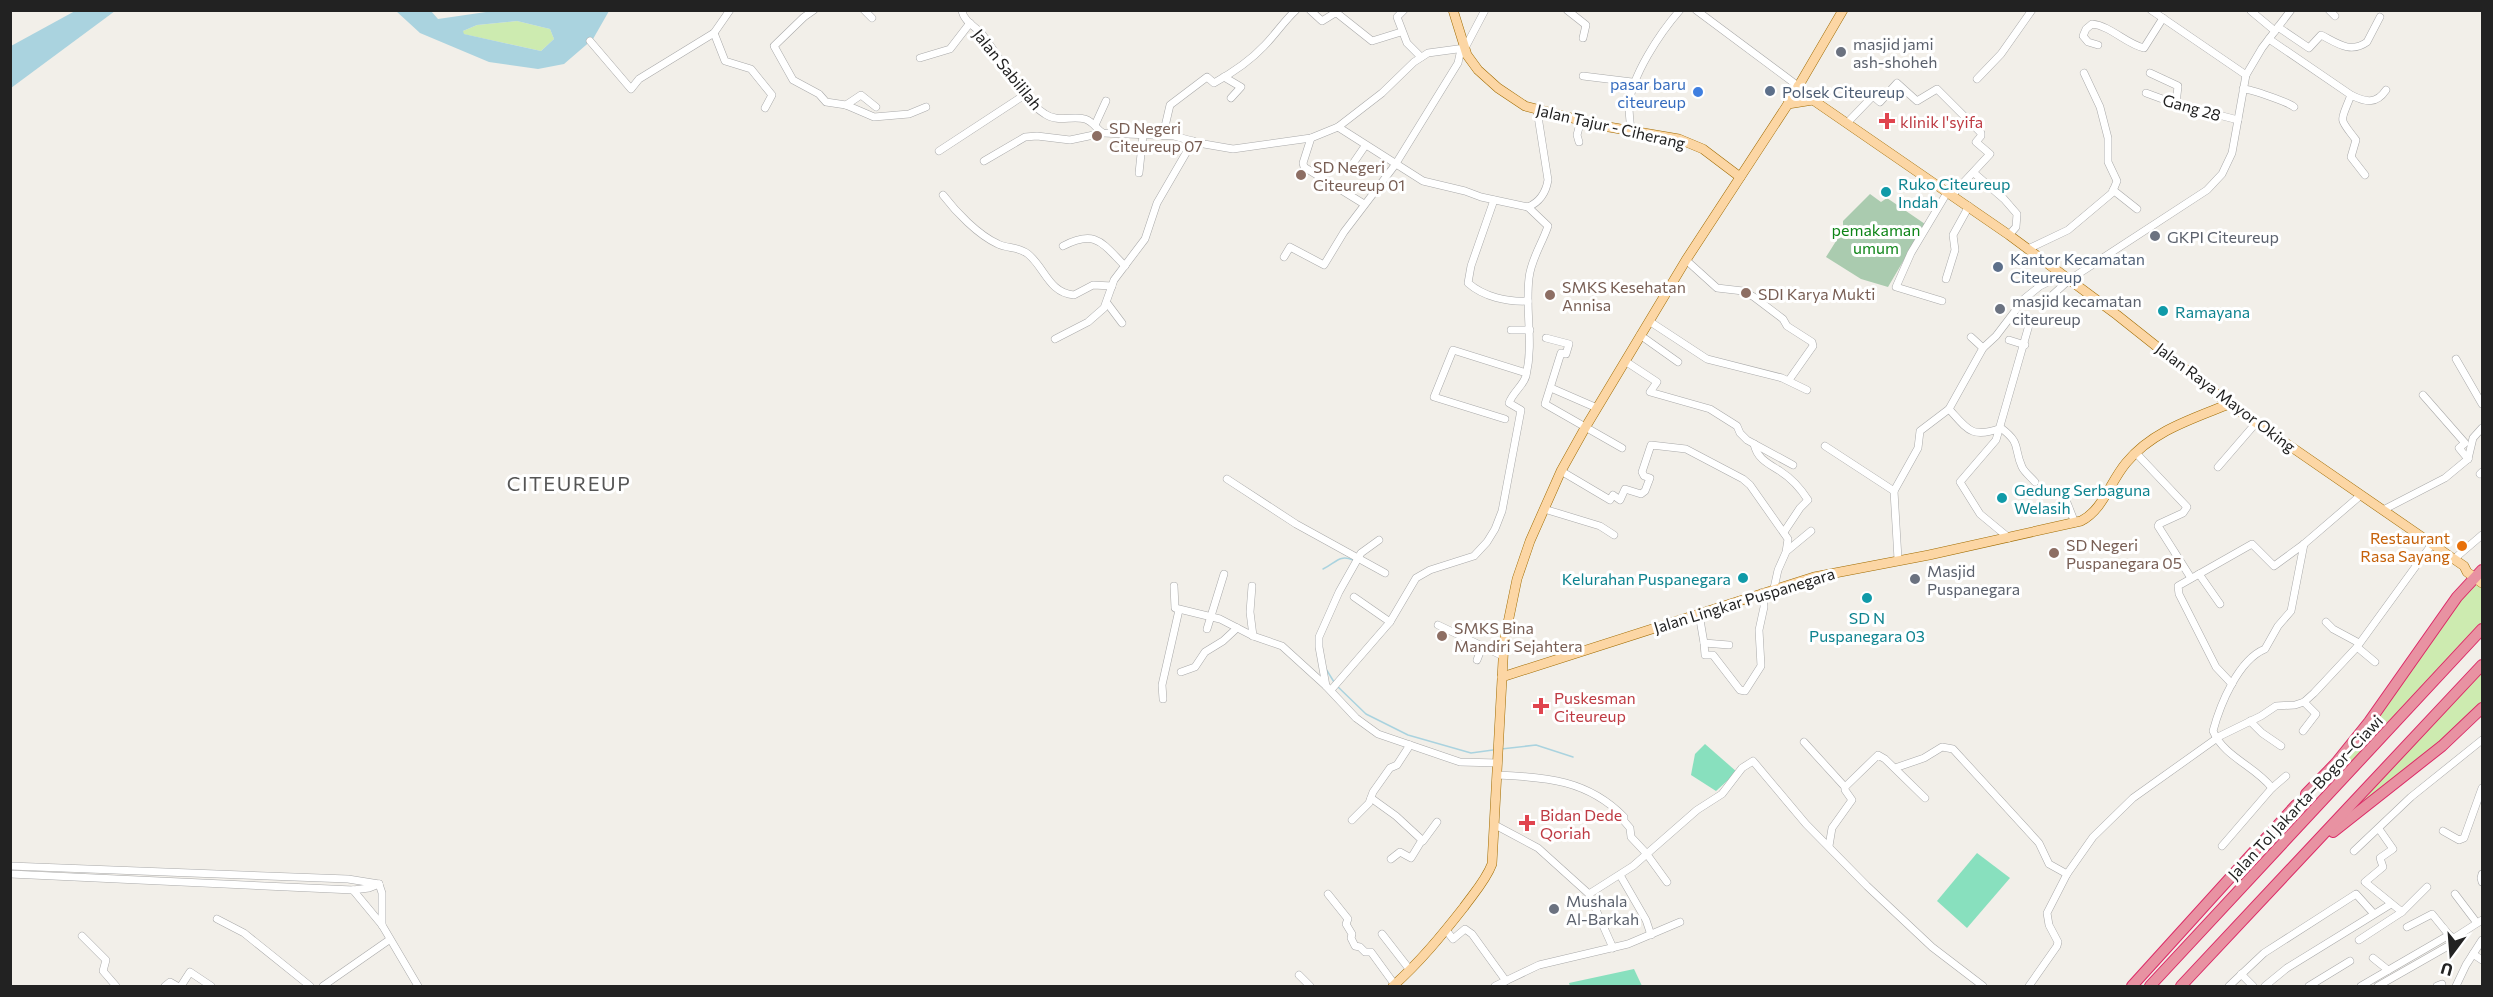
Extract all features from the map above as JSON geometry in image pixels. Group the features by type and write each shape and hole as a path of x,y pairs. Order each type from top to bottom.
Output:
{"highway":[{"path":"2306,794 2336,763 2369,722 2477,572"},
{"name":"Jalan Tol Jakarta–Bogor–Ciawi","path":"2150,987 2482,629"},
{"path":"2181,987 2482,665"},
{"path":"2308,851 2388,791 2442,746 2482,708"},
{"path":"2132,987 2296,805"}],"main road":[{"name":"Jalan Tajur - Ciherang","path":"1453,10 1467,55 1485,77 1515,100 1537,110 1690,143 1703,149 1740,177"},
{"path":"1394,986 1446,930 1490,869 1494,852 1503,656 1507,626 1517,579 1561,471 1686,260 1788,104 1838,12"},
{"name":"Jalan Raya Mayor Oking","path":"1798,86 1813,100 2009,234 2229,404 2454,559 2477,572"},
{"path":"1788,104 1813,100"},
{"name":"Jalan Lingkar Puspanegara","path":"1502,677 1774,588 1839,570 2009,538 2075,523 2092,514 2125,464 2163,432 2229,404"}],"street":[{"path":"591,40 631,89 639,79 714,33 730,10"},
{"path":"814,10 774,45 774,49 795,82 816,92 826,102 846,105 867,116 909,114 926,107"},
{"path":"864,10 872,18"},
{"name":"Jalan Sabililah","path":"962,10 963,16 985,38 1026,94 1047,116 1061,119 1080,118 1095,125"},
{"path":"1163,135 1169,108 1174,101 1207,77 1213,83 1224,77 1266,44 1296,10"},
{"path":"1310,10 1322,21 1335,13 1338,14 1372,41 1401,32"},
{"path":"1404,10 1397,17 1401,32 1407,43 1421,57"},
{"path":"1284,257 1290,247 1323,265 1395,165 1458,63 1463,48 1485,10"},
{"path":"1567,10 1586,25 1582,38"},
{"path":"1630,130 1627,103 1632,82 1655,37 1678,10"},
{"path":"1630,130 1629,105 1636,81 1662,32 1678,10"},
{"path":"1696,10 1798,86"},
{"path":"1977,79 2001,54 2032,10"},
{"path":"2151,10 2246,75"},
{"path":"1898,560 1894,491 1918,448 1921,429 1949,409 1955,394 1983,348 1996,336 2025,298 2040,286 2066,277 2166,218 2217,181 2230,160 2246,75 2291,10"},
{"path":"2250,11 2309,48 2320,35 2342,47 2351,48 2367,42 2380,17"},
{"path":"2098,45 2088,42 2083,36 2092,24 2099,24 2144,48 2163,18"},
{"path":"920,58 950,49 970,22"},
{"path":"714,33 721,56 725,61 751,69 772,95 765,108"},
{"path":"2269,39 2351,95 2371,102 2379,99 2386,90"},
{"path":"984,161 1025,137 1037,136 1070,140 1103,133 1163,135 1233,148 1311,138 1338,127 1382,93 1421,57 1432,52 1463,48"},
{"path":"2028,249 2068,230 2113,190 2117,177 2108,162 2107,131 2100,107 2084,73"},
{"path":"2150,73 2178,86 2176,104"},
{"path":"1583,76 1632,82"},
{"path":"1224,77 1240,87 1231,98"},
{"path":"1847,123 1873,96 1880,102 1897,83 1918,101 1937,89 1981,134 1976,142 1990,156 1950,193 1911,253 1896,287 1942,301"},
{"path":"2243,89 2257,91 2275,100 2290,103 2294,107"},
{"name":"Gang 28","path":"2146,93 2176,104 2238,120"},
{"path":"939,151 1026,94"},
{"path":"846,105 861,95 876,107"},
{"path":"2351,95 2342,123 2356,141 2351,157 2365,175"},
{"path":"1103,133 1095,125 1106,101"},
{"path":"1528,207 1539,200 1547,188 1548,180 1537,110"},
{"path":"1579,142 1577,135 1581,120"},
{"path":"1332,686 1390,622 1416,578 1430,570 1474,556 1495,529 1507,490 1512,444 1521,410 1510,405 1510,401 1525,380 1531,349 1528,301 1531,267 1548,225 1528,207 1431,184 1395,165 1338,127"},
{"path":"1138,172 1143,135"},
{"path":"1311,138 1303,163 1304,167 1365,204"},
{"path":"1055,339 1095,317 1107,303 1112,286 1145,239 1157,203 1193,141"},
{"path":"1353,165 1365,146"},
{"path":"1974,173 2004,199 2018,216 2016,227 2009,234"},
{"path":"2113,190 2137,209"},
{"path":"943,195 956,212 997,244 1014,246 1028,255 1039,265 1053,287 1060,291 1074,295 1093,285 1112,286"},
{"path":"1494,200 1471,266 1468,283 1494,297 1508,301 1528,301"},
{"path":"1946,279 1955,250 1953,235 1969,206"},
{"path":"1063,246 1078,239 1091,239 1102,244 1125,266"},
{"path":"1686,260 1717,288 1743,291 1754,297 1783,319 1787,326 1812,342 1813,346 1789,380"},
{"path":"2047,300 2066,277"},
{"path":"1107,303 1122,323"},
{"path":"2009,538 1978,511 1960,482 1994,446 2031,318"},
{"path":"1649,321 1707,359 1789,380 1807,390"},
{"path":"1511,330 1530,330"},
{"path":"1640,335 1678,362"},
{"path":"1971,337 1983,348"},
{"path":"1546,338 1569,344 1566,354 1561,353 1545,404 1547,407 1622,448"},
{"path":"2009,340 2025,345"},
{"path":"1505,420 1434,397 1453,350 1526,373"},
{"path":"2456,359 2482,404"},
{"path":"1625,361 1657,382 1650,392 1710,409 1735,424 1740,434 1754,444 1793,465"},
{"path":"1551,388 1597,408"},
{"path":"2423,395 2465,443 2459,448 2468,459"},
{"path":"1949,409 1972,432 1985,434 2001,428"},
{"path":"2218,467 2256,423"},
{"path":"2001,428 2015,441 2021,466 2036,482"},
{"path":"2383,510 2445,478 2468,459 2473,438 2482,428"},
{"path":"1754,444 1769,467 1779,470 1790,479 1808,500 1784,532"},
{"path":"1561,471 1610,500 1613,495 1620,500 1625,489 1641,494 1646,490 1650,478 1644,476 1642,472 1651,445 1680,447 1736,474 1750,485 1784,532 1789,543 1780,563 1774,588"},
{"path":"1825,446 1894,491"},
{"path":"2136,453 2187,507 2187,511 2158,526 2191,578"},
{"path":"1227,479 1296,524 1385,573"},
{"path":"2064,495 2075,523"},
{"path":"2232,684 2216,667 2177,590 2178,586 2252,544 2274,566 2304,544 2361,495"},
{"path":"1544,509 1600,526 1614,535"},
{"path":"1786,552 1811,531"},
{"path":"2454,559 2482,535"},
{"path":"1332,686 1319,647 1319,637 1339,592 1362,551 1380,540"},
{"path":"2272,788 2264,778 2226,751 2214,733 2214,728 2232,684 2252,658 2265,649 2277,626 2291,611 2304,544"},
{"path":"2029,987 2058,942 2049,925 2047,913 2067,874 2093,837 2127,804 2231,729 2276,706 2304,702 2325,683 2358,645 2432,544"},
{"path":"1206,629 1224,574"},
{"path":"2199,574 2220,604"},
{"path":"1174,586 1175,607 1179,610 1211,616 1253,636 1288,649 1332,686 1356,718 1368,729 1410,746 1460,762 1498,761"},
{"path":"1252,586 1250,612 1253,636"},
{"path":"1699,614 1704,655 1713,656 1743,691 1761,666 1760,626 1764,607 1763,592"},
{"path":"1354,597 1390,622"},
{"path":"1163,699 1162,685 1179,610"},
{"path":"2326,622 2332,629 2358,645 2375,662"},
{"path":"1438,625 1503,656"},
{"path":"1181,672 1195,667 1206,652 1237,628"},
{"path":"1704,643 1729,645"},
{"path":"1477,660 1482,647"},
{"path":"2303,731 2316,714 2304,702"},
{"path":"2250,721 2262,733 2281,746"},
{"path":"1804,742 1845,787 1852,800 1832,828 1828,846"},
{"path":"2354,851 2379,830 2410,797 2481,745"},
{"path":"1352,820 1371,798 1390,768 1397,765 1410,746"},
{"path":"1895,768 1924,758 1942,747 1953,749 2038,843 2049,864 2067,874"},
{"path":"1845,787 1878,755 1895,768 1925,798"},
{"path":"1589,894 1620,876 1697,810 1724,792 1742,768 1751,761 1806,824 1897,915 1983,987"},
{"path":"1497,775 1530,777 1587,789 1609,801 1624,817 1624,821 1630,828 1631,837 1667,882"},
{"path":"2222,846 2272,788 2286,776"},
{"path":"2443,831 2459,840 2464,838 2482,788"},
{"path":"1371,798 1396,816 1423,841"},
{"path":"1391,859 1400,852 1412,858 1437,822"},
{"path":"1495,825 1538,848 1589,894 1613,948"},
{"path":"2379,830 2393,849 2380,858 2383,867 2365,882 2402,912"},
{"path":"10,866 348,879 380,884"},
{"path":"10,874 352,890 380,884"},
{"path":"2482,874 2482,882"},
{"path":"1620,876 1646,920 1651,935"},
{"path":"380,884 382,925"},
{"path":"2359,940 2402,912 2427,887"},
{"path":"352,890 382,925 418,987"},
{"path":"1328,894 1348,919 1346,924 1355,946 1365,952 1371,952 1394,986"},
{"path":"2229,987 2274,947 2356,894 2374,915"},
{"path":"2361,987 2480,921 2455,894"},
{"path":"2265,987 2287,968 2391,904"},
{"path":"2378,987 2450,945 2451,936 2435,915 2432,914 2407,927"},
{"path":"217,919 244,933 310,987"},
{"path":"1496,987 1539,965 1613,948 1680,922"},
{"path":"1446,930 1453,939 1464,929 1472,934 1506,981"},
{"path":"1382,934 1410,970"},
{"path":"82,936 106,960 104,971 116,987"},
{"path":"323,987 389,940"},
{"path":"2456,987 2482,940"},
{"path":"2473,954 2482,960"},
{"path":"2373,958 2388,970"},
{"path":"2309,987 2350,961"},
{"path":"165,987 170,982 179,987 190,972 211,987"},
{"path":"2241,974 2253,987"},
{"path":"1299,975 1310,987"},
{"path":"2273,979 2281,987"}],"green space":[{"path":"517,21 550,29 554,39 541,51 463,34 463,31 477,25"},
{"name":"pemakaman umum","path":"1870,194 1881,202 1887,198 1925,224 1888,287 1861,279 1826,257 1843,230 1843,221"},
{"path":"2475,578 2482,583 2482,629 2348,772 2336,763"},
{"path":"2482,665 2482,708 2308,851"},
{"path":"1705,744 1737,772 1716,791 1691,775 1695,754"},
{"path":"1977,853 2010,878 1967,928 1937,901"},
{"path":"1634,969 1642,986 1570,986 1569,983"}],"water":[{"path":"75,11 115,11 11,88 11,46"},
{"path":"396,11 431,11 438,19 486,12 609,11 593,39 564,64 538,69 489,62 420,33","holes":["517,21 550,29 554,39 541,51 464,34 463,31 477,25"]}],"waterway":[{"path":"1323,569 1344,558 1353,560"},
{"path":"1326,669 1334,682"},
{"path":"1337,686 1366,714 1408,735 1471,753 1493,750"},
{"path":"1501,749 1536,745 1573,757"}],"place":[{"name":"masjid jami ash-shoheh","path":"1841,52"},
{"name":"Polsek Citeureup","path":"1770,91"},
{"name":"pasar baru citeureup","path":"1698,92"},
{"name":"klinik l'syifa","path":"1887,121"},
{"name":"SD Negeri Citeureup 07","path":"1097,136"},
{"name":"SD Negeri Citeureup 01","path":"1301,175"},
{"name":"Ruko Citeureup Indah","path":"1886,192"},
{"name":"GKPI Citeureup","path":"2155,236"},
{"name":"Kantor Kecamatan Citeureup","path":"1998,267"},
{"name":"SDI Karya Mukti","path":"1746,293"},
{"name":"SMKS Kesehatan Annisa","path":"1550,295"},
{"name":"masjid kecamatan citeureup","path":"2000,309"},
{"name":"Ramayana","path":"2163,311"},
{"name":"Gedung Serbaguna Welasih","path":"2002,498"},
{"name":"Restaurant Rasa Sayang","path":"2462,546"},
{"name":"SD Negeri Puspanegara 05","path":"2054,553"},
{"name":"Kelurahan Puspanegara","path":"1743,578"},
{"name":"Masjid Puspanegara","path":"1915,579"},
{"name":"SD N Puspanegara 03","path":"1867,598"},
{"name":"SMKS Bina Mandiri Sejahtera","path":"1442,636"},
{"name":"Puskesman Citeureup","path":"1541,706"},
{"name":"Bidan Dede Qoriah","path":"1527,823"},
{"name":"Mushala Al-Barkah","path":"1554,909"}],"district":[{"name":"CITEUREUP","path":"569,483"}]}
